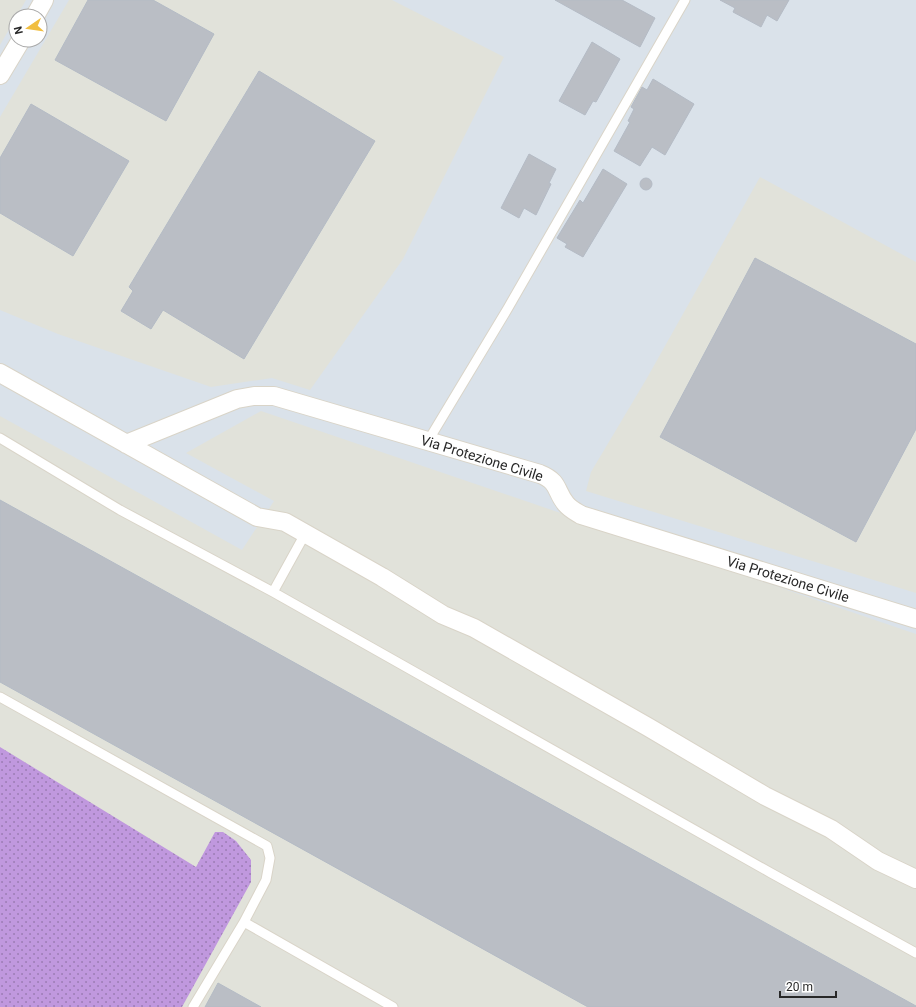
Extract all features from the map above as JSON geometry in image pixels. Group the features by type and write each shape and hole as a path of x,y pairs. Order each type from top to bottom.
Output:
{"street":[{"path":"0,75 16,48"},
{"path":"0,373 257,517 285,522 382,577 443,615 474,628 642,723 765,796 831,829 878,861 916,879"},
{"name":"Via Protezione Civile","path":"126,444 237,399 261,395 280,398 545,476 556,485 565,503 582,514 916,619"}],"lane":[{"path":"428,441 508,308 685,0"},
{"path":"0,438 120,510 273,592 916,953"},
{"path":"273,592 305,534"},
{"path":"0,697 267,846 270,858 266,880 244,922 193,1007"},
{"path":"244,922 392,1007"}],"shaded area":[{"path":"0,0 26,0 21,8 8,8 8,31 0,45"},
{"path":"69,0 392,0 504,57 403,259 310,390 272,378 211,387 58,334 0,310 0,117 41,48 48,48 48,36"},
{"path":"760,177 916,262 916,593 586,491 591,472 647,378"},
{"path":"261,411 916,634 916,1007 0,1007 0,416 242,550 274,501 186,453"},
{"path":"0,747 196,867 215,832 223,832 236,841 251,860 251,882 182,1007 0,1007"}],"building":[{"path":"88,0 153,0 214,34 166,121 55,60"},
{"path":"555,0 622,0 655,18 640,47"},
{"path":"720,0 789,0 777,21 767,15 761,27 733,12 735,8"},
{"path":"592,42 620,59 596,102 593,101 585,115 559,101"},
{"path":"259,71 375,141 244,359 163,310 151,329 121,311 133,291 129,287"},
{"path":"653,79 694,104 665,155 652,147 640,166 614,151 630,122 628,121 634,109 631,107 642,87 647,90"},
{"path":"31,104 129,161 73,256 0,213 0,158"},
{"path":"529,154 556,169 549,183 551,184 536,215 524,208 519,218 501,208"},
{"path":"603,169 627,184 583,257 565,247 567,244 557,238 580,200 583,203"},
{"path":"644,178 648,178 652,184 648,190 644,190 640,186 640,182"},
{"path":"755,258 916,344 916,429 856,542 660,437"},
{"path":"0,500 916,1007 588,1007 0,682"},
{"path":"218,983 261,1007 205,1007"}]}
